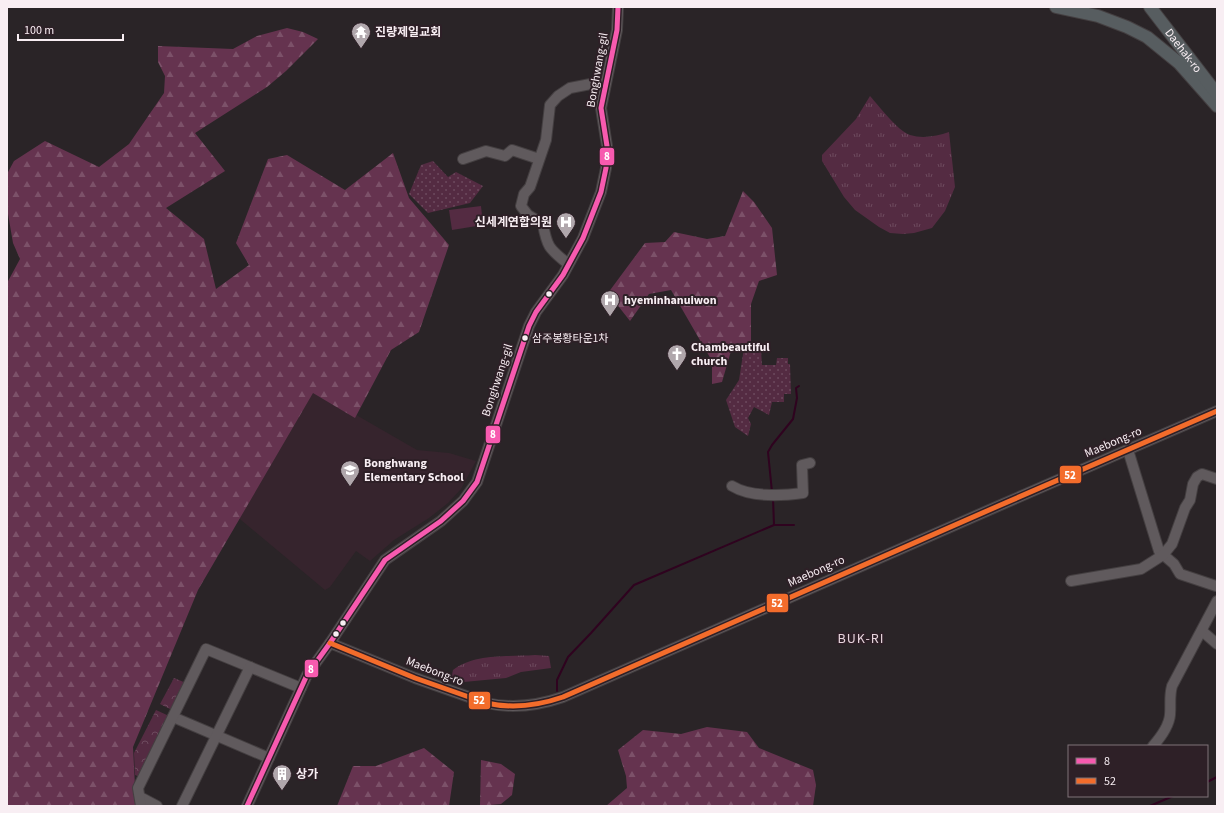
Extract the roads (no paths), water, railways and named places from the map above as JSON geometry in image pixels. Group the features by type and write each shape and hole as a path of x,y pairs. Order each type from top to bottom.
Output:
{"main road":[{"path":"1056,7 1098,16 1127,27 1147,37 1179,63 1217,106"},
{"name":"Daehak-ro","path":"1150,7 1217,94"}],"street":[{"name":"Bonghwang-gil","path":"247,806 307,675 385,560 441,521 463,501 477,482 529,326 536,312 554,288 583,238 596,206 606,168 607,146 601,108 617,30 618,7"},
{"path":"568,264 551,250 546,242 543,224 528,215 521,206 524,194 530,187 546,140 550,105 558,96 570,88 606,81"},
{"path":"463,159 486,151 505,156 512,150 539,159"},
{"name":"Maebong-ro","path":"330,643 415,678 497,706 520,707 558,698 1217,411"},
{"path":"1128,450 1159,551 1174,564 1180,574 1217,586"},
{"path":"732,486 740,491 774,495 803,493 806,464"},
{"path":"1071,581 1140,569 1163,555 1172,544 1185,508 1190,500 1193,484 1197,478 1202,474 1217,479"},
{"path":"1154,745 1161,738 1170,717 1170,696 1172,686 1217,601"},
{"path":"1202,631 1217,644"},
{"path":"157,806 140,802 138,788 206,649 301,688"},
{"path":"182,806 250,667"},
{"path":"173,717 269,758"}],"waterway":[{"path":"772,492 768,452 793,419 797,398 796,388 799,386"},
{"path":"773,498 774,525"},
{"path":"557,691 557,680 568,657 634,585 774,525 794,525"},
{"path":"1208,782 1217,777"},
{"path":"1150,806 1171,797"}],"place":[{"name":"진량제일교회","path":"361,49"},
{"name":"신세계연합의원","path":"566,239"},
{"name":"hyeminhanuiwon","path":"610,317"},
{"name":"삼주봉황타운1차","path":"525,338"},
{"name":"Chambeautiful church","path":"677,371"},
{"name":"Bonghwang Elementary School","path":"350,487"},
{"name":"상가","path":"282,791"}],"district":[{"name":"BUK-RI","path":"861,638"}]}
